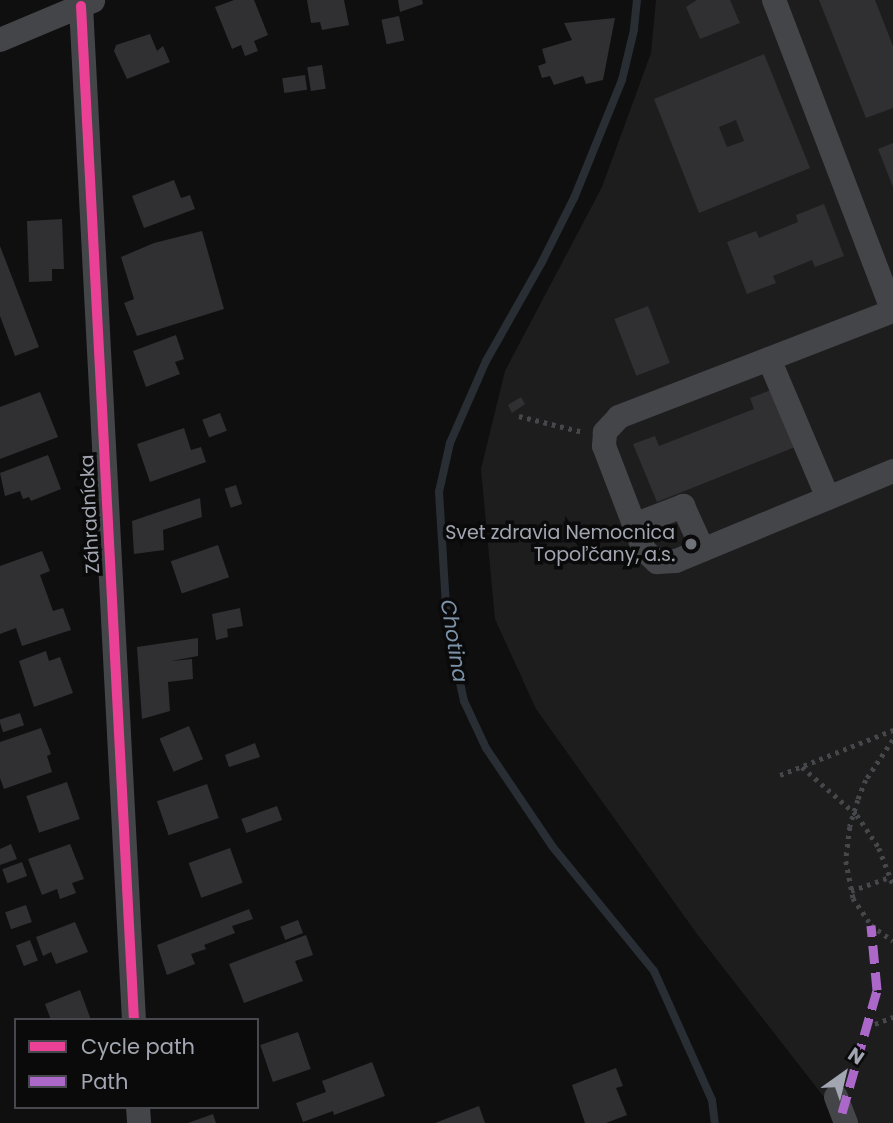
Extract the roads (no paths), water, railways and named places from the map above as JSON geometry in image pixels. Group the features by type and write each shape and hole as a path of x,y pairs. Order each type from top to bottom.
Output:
{"street":[{"path":"774,0 892,307 769,359 619,417 605,435 604,446 644,550 657,562 677,561 893,471"},
{"path":"0,40 88,3"},
{"name":"Záhradnícka","path":"88,3 134,1018"},
{"path":"769,359 828,498"},
{"path":"634,525 683,506 703,550"},
{"path":"836,1097 846,1123"}],"waterway":[{"name":"Chotina","path":"637,0 634,30 622,80 574,198 542,262 486,361 450,443 439,492 447,622 464,701 486,748 552,846 654,971 712,1100 715,1123"}],"place":[{"name":"Svet zdravia Nemocnica Topoľčany, a.s.","path":"691,544"}]}
